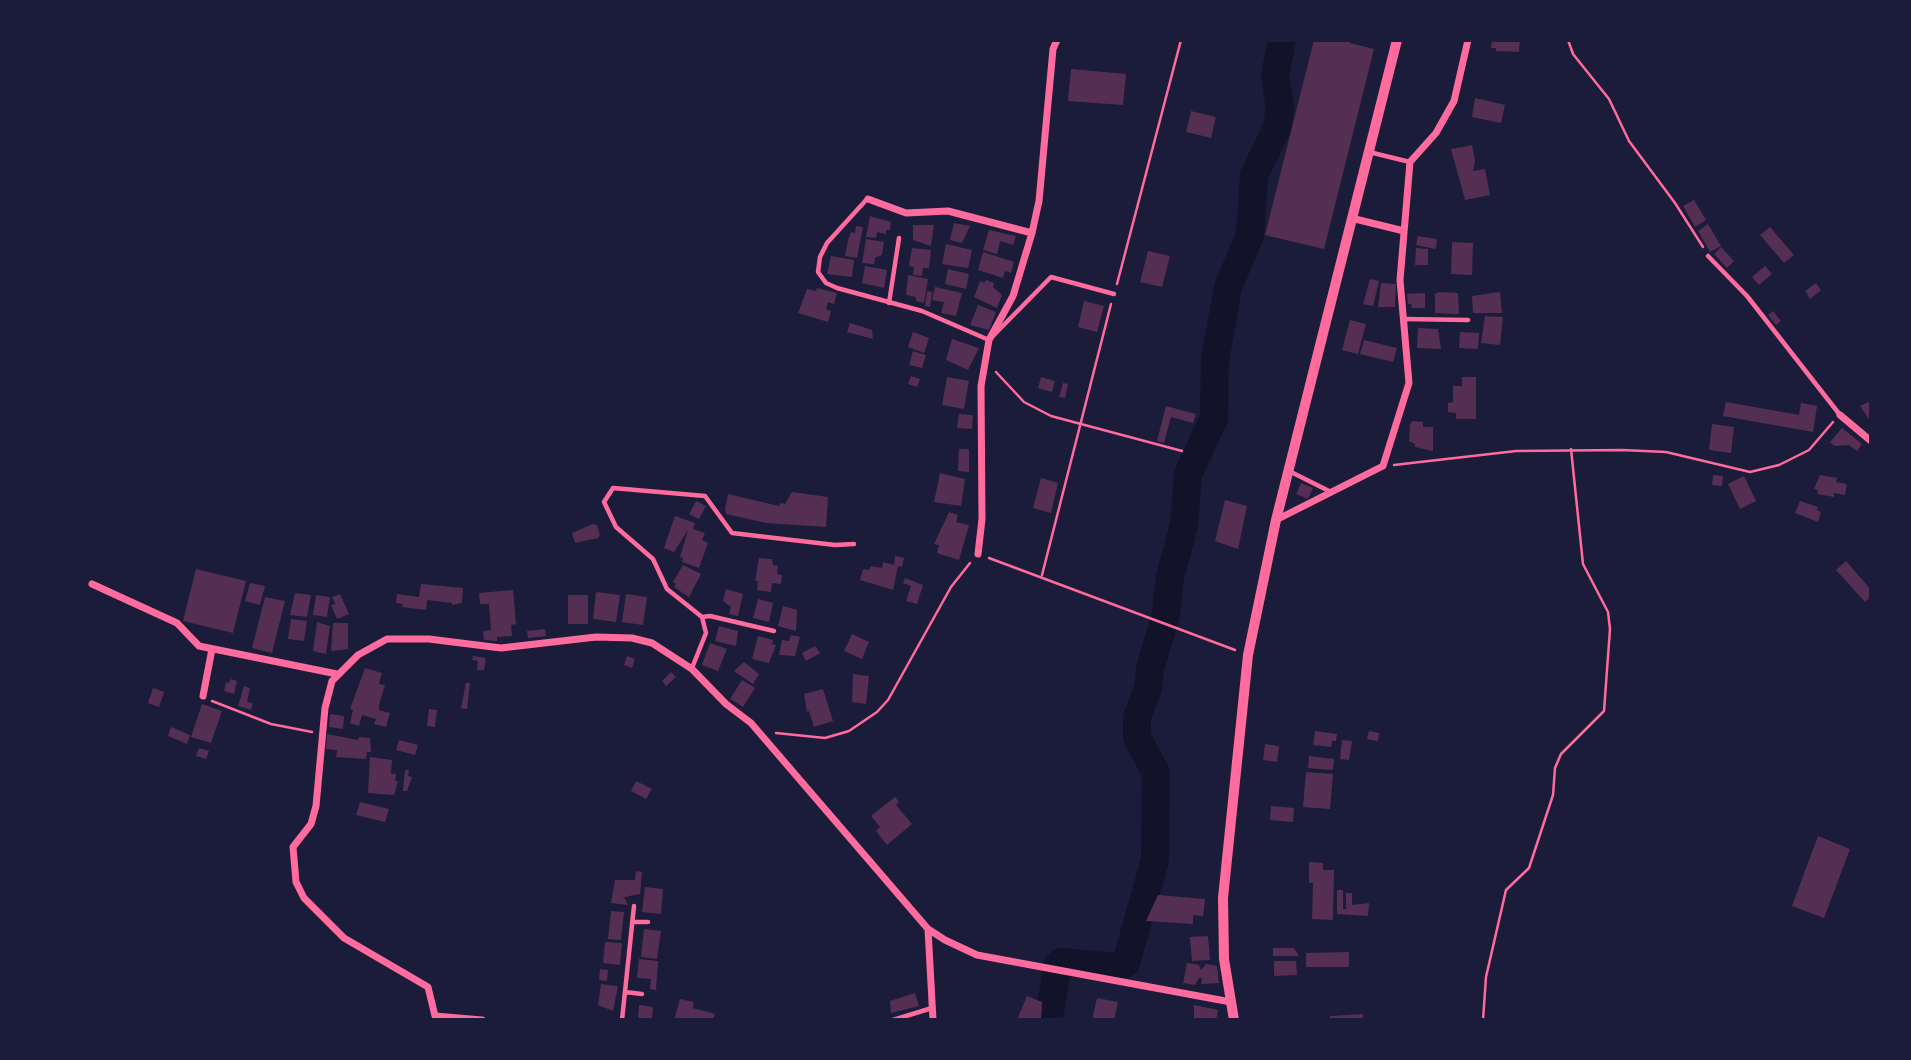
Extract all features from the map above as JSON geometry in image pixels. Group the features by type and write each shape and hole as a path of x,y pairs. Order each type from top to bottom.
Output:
{"street":[{"path":"978,554 982,519 981,386 989,340 1013,296 1032,233 1039,201 1053,49 1057,40"},
{"path":"1234,1020 1224,959 1223,898 1248,655 1276,520 1396,40"},
{"path":"1276,520 1383,466 1409,383 1400,280 1410,162 1436,133 1454,101 1468,40"},
{"path":"868,199 906,213 948,211 1032,233"},
{"path":"1351,218 1404,231"},
{"path":"1840,415 1871,441"},
{"path":"92,584 177,623 199,646 337,674"},
{"path":"482,1020 435,1016 428,987 344,938 304,898 296,882 293,846 312,824 325,708 332,681 358,655 387,639 405,637 501,648 596,637 632,638 652,643 692,669 726,704 751,723 928,929 977,955 1231,1002"},
{"path":"203,696 212,649"},
{"path":"928,929 933,1020"}],"lane":[{"path":"1368,151 1410,162"},
{"path":"868,199 827,243 818,272 826,283 837,288 933,315 989,340 1051,277 1114,294"},
{"path":"889,303 899,238"},
{"path":"1708,256 1747,296 1840,415"},
{"path":"1403,319 1468,320"},
{"path":"1288,471 1332,492"},
{"path":"692,669 706,633 702,617 667,589 653,559 616,527 604,502 613,488 705,496 732,533 835,545 854,544"},
{"path":"702,617 710,616 774,631"},
{"path":"622,1020 634,906"},
{"path":"632,922 648,922"},
{"path":"625,992 642,994"},
{"path":"892,1020 933,1007"}],"path":[{"path":"1042,575 1181,40"},
{"path":"1568,40 1573,54 1609,99 1629,141 1675,203 1708,256"},
{"path":"986,359 1024,402 1051,416 1182,451"},
{"path":"1383,466 1516,451 1571,449 1666,452 1751,472 1779,465 1809,450 1840,415"},
{"path":"1483,1020 1486,977 1506,890 1529,868 1553,795 1555,768 1561,754 1604,711 1610,629 1608,612 1583,564 1571,449"},
{"path":"751,723 771,732 825,737 849,731 866,720 888,700 951,587 978,554 1042,575 1248,655"},
{"path":"203,696 271,724 322,734"}],"building":[{"path":"1314,40 1351,40 1350,43 1374,49 1324,249 1265,235"},
{"path":"1492,40 1520,40 1519,52 1496,51 1496,48 1491,48"},
{"path":"1071,69 1126,74 1123,105 1068,101"},
{"path":"1475,98 1505,105 1501,123 1472,117"},
{"path":"1191,111 1216,117 1211,138 1186,132"},
{"path":"1472,145 1475,161 1473,171 1485,169 1490,195 1465,200 1451,149"},
{"path":"1694,200 1706,220 1695,227 1683,206"},
{"path":"870,216 891,222 890,230 886,230 886,234 877,232 876,238 866,237"},
{"path":"954,223 970,226 962,243 950,240"},
{"path":"1708,224 1721,246 1710,252 1698,231"},
{"path":"913,225 934,225 931,246 913,240"},
{"path":"856,226 863,227 857,258 845,256 848,240 851,232 855,233"},
{"path":"1770,227 1794,255 1784,263 1760,235"},
{"path":"989,230 1016,236 1013,245 1000,241 997,254 983,250"},
{"path":"1418,236 1437,239 1436,249 1416,245"},
{"path":"866,239 884,242 882,255 875,258 874,264 862,263"},
{"path":"1452,242 1473,243 1472,275 1451,274"},
{"path":"946,244 972,250 968,268 942,264"},
{"path":"1721,247 1734,261 1727,268 1714,254"},
{"path":"912,248 931,250 929,268 923,268 922,276 913,275 914,267 909,266"},
{"path":"1416,248 1428,249 1428,265 1415,265"},
{"path":"1148,251 1170,256 1162,287 1140,282"},
{"path":"983,252 1014,262 1011,273 1005,271 1003,278 978,270"},
{"path":"831,256 854,260 852,277 827,274"},
{"path":"865,266 887,270 884,288 862,283"},
{"path":"1765,266 1772,274 1759,285 1752,277"},
{"path":"948,269 969,274 966,289 945,284"},
{"path":"908,275 928,279 924,303 916,301 916,297 906,295"},
{"path":"1370,279 1379,281 1373,306 1363,304"},
{"path":"986,280 994,283 993,287 1002,295 997,308 974,297 980,281 984,283"},
{"path":"1381,283 1396,284 1395,307 1378,307"},
{"path":"1816,283 1821,290 1810,299 1805,291"},
{"path":"935,287 962,293 956,316 941,313 944,302 932,300"},
{"path":"817,288 837,293 834,304 828,302 826,309 831,311 828,322 798,313 807,289 816,291"},
{"path":"927,291 932,292 930,307 925,306"},
{"path":"1500,292 1502,313 1473,313 1472,296"},
{"path":"1425,293 1425,308 1412,308 1411,304 1408,304 1407,294"},
{"path":"1458,293 1459,314 1435,313 1435,294"},
{"path":"1084,301 1104,306 1097,332 1078,327"},
{"path":"978,305 996,312 989,330 970,325"},
{"path":"1773,311 1781,321 1776,325 1768,315"},
{"path":"1485,316 1503,317 1500,345 1481,343"},
{"path":"1350,320 1366,324 1358,354 1342,350"},
{"path":"850,323 872,330 873,339 847,332"},
{"path":"1418,328 1438,329 1441,349 1417,348"},
{"path":"913,332 929,338 924,353 908,347"},
{"path":"1460,332 1479,333 1478,349 1459,348"},
{"path":"952,339 979,348 968,370 946,360"},
{"path":"1364,340 1397,348 1393,362 1360,354"},
{"path":"913,351 926,355 922,368 909,365"},
{"path":"911,376 920,379 917,387 908,384"},
{"path":"947,377 969,381 964,409 942,405"},
{"path":"1041,377 1055,381 1052,392 1038,388"},
{"path":"1462,377 1476,377 1476,419 1456,419 1456,413 1448,412 1448,403 1453,402 1453,386 1462,386"},
{"path":"1063,383 1068,384 1065,398 1059,397"},
{"path":"1871,401 1871,422 1860,406"},
{"path":"1726,402 1799,415 1801,403 1817,406 1813,432 1723,416"},
{"path":"1166,406 1196,414 1193,423 1171,417 1164,443 1157,441"},
{"path":"959,414 973,415 972,429 957,428"},
{"path":"1413,421 1423,422 1423,427 1433,427 1433,451 1415,447 1415,444 1409,441 1410,424"},
{"path":"1712,424 1734,427 1731,453 1709,450"},
{"path":"1842,428 1862,444 1857,451 1849,445 1834,446 1830,442"},
{"path":"959,449 969,449 969,472 958,471"},
{"path":"940,473 965,479 961,506 934,502"},
{"path":"1713,475 1723,476 1722,486 1712,485"},
{"path":"1820,475 1837,478 1836,482 1847,484 1845,495 1834,493 1834,497 1817,494 1818,490 1814,489"},
{"path":"1744,476 1756,501 1740,509 1728,484"},
{"path":"1041,478 1058,483 1051,513 1033,508"},
{"path":"1301,483 1313,488 1308,499 1296,494"},
{"path":"792,492 828,497 826,527 766,523 726,514 728,494 779,506 780,503 785,504"},
{"path":"1225,500 1247,506 1238,549 1215,541"},
{"path":"696,501 706,506 699,519 689,514"},
{"path":"1800,501 1818,507 1817,510 1821,512 1818,522 1795,513"},
{"path":"949,512 958,515 956,522 969,525 959,560 937,553 939,545 934,544"},
{"path":"675,516 695,523 693,529 705,533 702,540 708,543 699,568 682,562 683,558 680,557 688,530 674,552 664,548"},
{"path":"593,524 597,525 600,535 598,538 575,543 572,533"},
{"path":"895,556 904,558 902,567 898,566 893,590 860,580 863,569 869,570 871,566 882,568 883,562 894,565"},
{"path":"759,558 772,559 773,565 778,566 777,574 782,575 781,584 772,583 771,592 757,590 758,581 755,581"},
{"path":"1846,561 1871,590 1871,597 1865,602 1836,570"},
{"path":"683,565 701,574 689,597 674,587 676,584 673,582"},
{"path":"196,569 246,581 233,633 183,621"},
{"path":"905,578 923,585 917,604 906,601 911,586 903,583"},
{"path":"250,583 265,586 260,605 245,601"},
{"path":"421,584 463,588 462,603 452,605 427,600 426,610 402,607 403,604 396,603 397,594 419,597"},
{"path":"726,589 743,594 738,616 729,614 731,607 723,601"},
{"path":"513,590 516,624 511,625 512,636 497,637 497,641 484,640 483,631 491,630 489,604 480,604 479,593"},
{"path":"596,592 620,595 616,622 593,619"},
{"path":"295,593 311,595 307,617 290,615"},
{"path":"340,594 349,614 337,619 331,605 335,604 332,597"},
{"path":"626,594 647,597 643,625 622,622"},
{"path":"316,595 330,597 327,617 313,615"},
{"path":"568,595 588,595 588,624 568,624"},
{"path":"265,597 285,601 272,653 252,648"},
{"path":"758,599 773,603 769,622 753,618"},
{"path":"783,606 797,610 796,631 778,626"},
{"path":"291,619 307,621 304,641 288,639"},
{"path":"317,622 330,626 326,654 313,651"},
{"path":"333,623 348,623 348,649 331,651"},
{"path":"719,626 738,631 736,646 715,641"},
{"path":"545,629 546,636 528,638 527,631"},
{"path":"852,634 869,642 862,659 844,651"},
{"path":"791,635 800,637 795,656 779,655 782,640 789,641"},
{"path":"758,636 773,640 772,644 776,645 769,663 752,659"},
{"path":"710,643 727,649 718,671 702,665"},
{"path":"815,646 820,653 806,661 802,653"},
{"path":"473,656 486,658 484,670 477,670 478,661 472,660"},
{"path":"627,656 635,659 632,668 624,665"},
{"path":"744,662 759,674 753,684 734,671"},
{"path":"365,668 382,673 379,684 385,685 379,710 390,713 386,727 374,724 376,719 362,715 359,726 350,723 353,710 350,709"},
{"path":"671,672 676,677 666,686 662,681"},
{"path":"853,674 869,676 866,704 852,702"},
{"path":"231,679 237,681 234,694 224,691 226,682 229,683"},
{"path":"742,680 755,688 743,707 730,699"},
{"path":"466,683 470,683 467,709 461,708"},
{"path":"244,686 250,688 247,702 253,703 251,710 238,706"},
{"path":"153,688 164,692 159,707 148,703"},
{"path":"823,689 833,721 814,727 809,711 807,712 804,694"},
{"path":"202,704 222,711 211,743 191,737"},
{"path":"429,709 437,710 435,727 427,726"},
{"path":"330,714 344,716 343,729 329,727"},
{"path":"171,727 190,735 187,744 168,736"},
{"path":"1315,731 1337,734 1336,741 1332,741 1331,747 1313,745"},
{"path":"1369,731 1379,733 1378,741 1367,739"},
{"path":"327,734 358,740 359,737 370,738 371,752 367,752 366,759 336,757 337,750 326,749"},
{"path":"399,740 418,745 415,755 396,750"},
{"path":"1342,740 1352,741 1349,760 1340,759"},
{"path":"1265,744 1279,746 1277,762 1263,760"},
{"path":"199,748 209,751 206,759 196,756"},
{"path":"1309,756 1334,759 1333,770 1308,768"},
{"path":"370,757 392,760 391,774 396,774 395,781 398,781 394,795 368,793"},
{"path":"405,770 409,770 408,776 412,777 407,791 403,791"},
{"path":"1306,772 1333,774 1330,809 1303,807"},
{"path":"636,781 652,789 646,799 631,791"},
{"path":"895,797 899,802 896,805 912,824 887,845 876,831 880,827 871,816"},
{"path":"360,802 389,809 385,822 356,815"},
{"path":"1271,806 1294,808 1293,822 1270,820"},
{"path":"1818,836 1850,849 1824,918 1792,906"},
{"path":"1309,862 1323,863 1323,870 1334,870 1333,920 1312,919 1313,883 1309,883"},
{"path":"636,871 642,872 640,894 624,897 628,905 611,903 615,880 635,880"},
{"path":"645,887 663,889 661,914 642,912"},
{"path":"1337,890 1343,890 1343,909 1346,909 1346,893 1352,893 1352,905 1369,903 1368,916 1337,914"},
{"path":"1158,895 1205,899 1203,916 1193,915 1193,924 1146,921"},
{"path":"611,911 624,912 621,940 608,939"},
{"path":"644,929 661,931 657,959 641,957"},
{"path":"1208,936 1210,960 1192,961 1190,937"},
{"path":"605,942 622,943 620,965 603,963"},
{"path":"1273,948 1294,948 1299,956 1273,956"},
{"path":"1349,952 1349,967 1306,967 1306,953"},
{"path":"639,959 658,961 656,990 650,989 651,979 637,978"},
{"path":"1274,961 1296,961 1297,975 1274,976"},
{"path":"1187,963 1199,965 1201,970 1206,964 1217,966 1219,983 1201,984 1202,978 1199,978 1195,985 1183,983"},
{"path":"600,969 608,970 607,981 599,980"},
{"path":"601,984 618,986 613,1011 598,1005"},
{"path":"915,993 919,1006 891,1013 890,1001"},
{"path":"1027,996 1042,1002 1041,1020 1017,1020"},
{"path":"1097,998 1118,1002 1114,1020 1092,1020"},
{"path":"680,999 694,1002 693,1008 715,1014 713,1020 674,1020"},
{"path":"639,1005 653,1007 652,1020 638,1020"},
{"path":"1194,1005 1218,1010 1216,1020 1194,1020"},
{"path":"1363,1014 1363,1020 1330,1020 1330,1016"}],"waterway":[{"path":"1049,1020 1057,966 1061,962 1115,967 1126,963 1155,860 1156,773 1137,737 1137,717 1148,688 1150,669 1166,614 1170,577 1184,525 1188,474 1214,418 1215,360 1228,287 1250,235 1254,175 1277,128 1280,108 1275,75 1282,40"}]}
